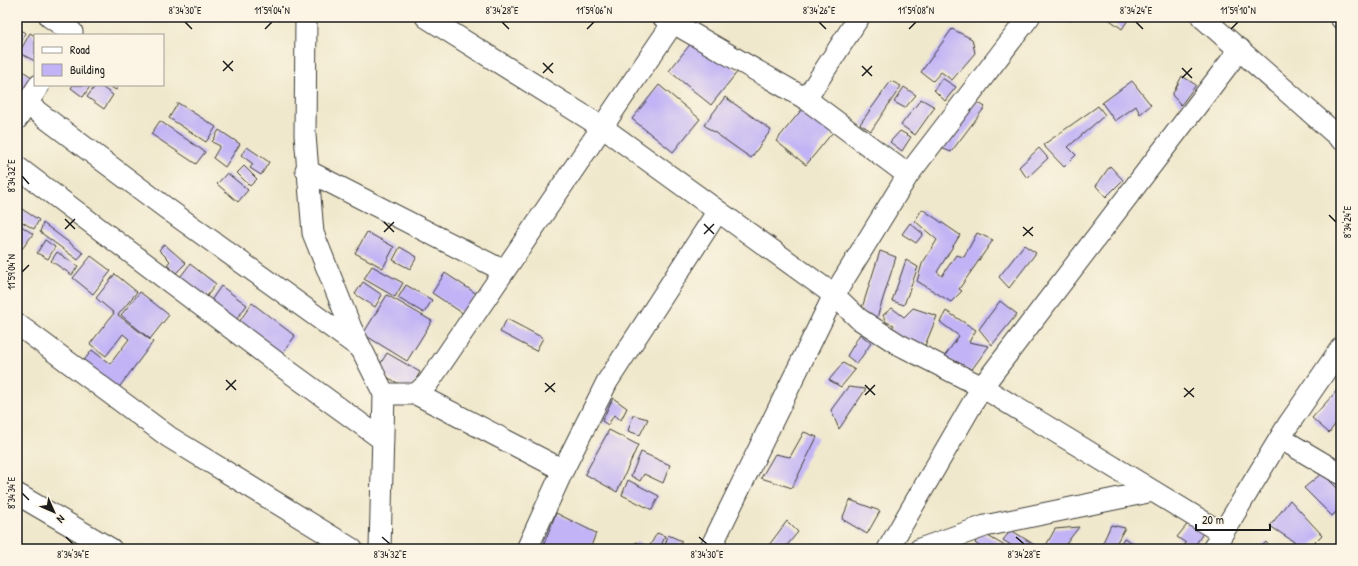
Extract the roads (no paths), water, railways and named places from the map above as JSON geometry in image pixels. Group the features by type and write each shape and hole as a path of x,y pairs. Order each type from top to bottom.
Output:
{"street":[{"path":"50,17 75,28"},
{"path":"306,17 306,170 313,233 350,328 384,394 380,549"},
{"path":"426,17 602,127 834,295 859,319 898,344 982,387 1152,491 1217,541 1280,438 1341,348"},
{"path":"806,99 859,17"},
{"path":"710,549 834,295 908,174 1029,17"},
{"path":"1202,17 1341,139"},
{"path":"416,394 428,383 602,127 671,19 806,99 908,174"},
{"path":"888,549 982,387 1240,50"},
{"path":"38,86 22,112 172,213 360,348"},
{"path":"17,167 284,368 383,440"},
{"path":"306,170 504,271"},
{"path":"527,549 563,470 607,382 718,211"},
{"path":"17,324 169,437 352,549"},
{"path":"384,394 416,394 563,470"},
{"path":"1280,438 1341,474"},
{"path":"920,549 986,526 1152,491"},
{"path":"17,494 111,549"}]}
